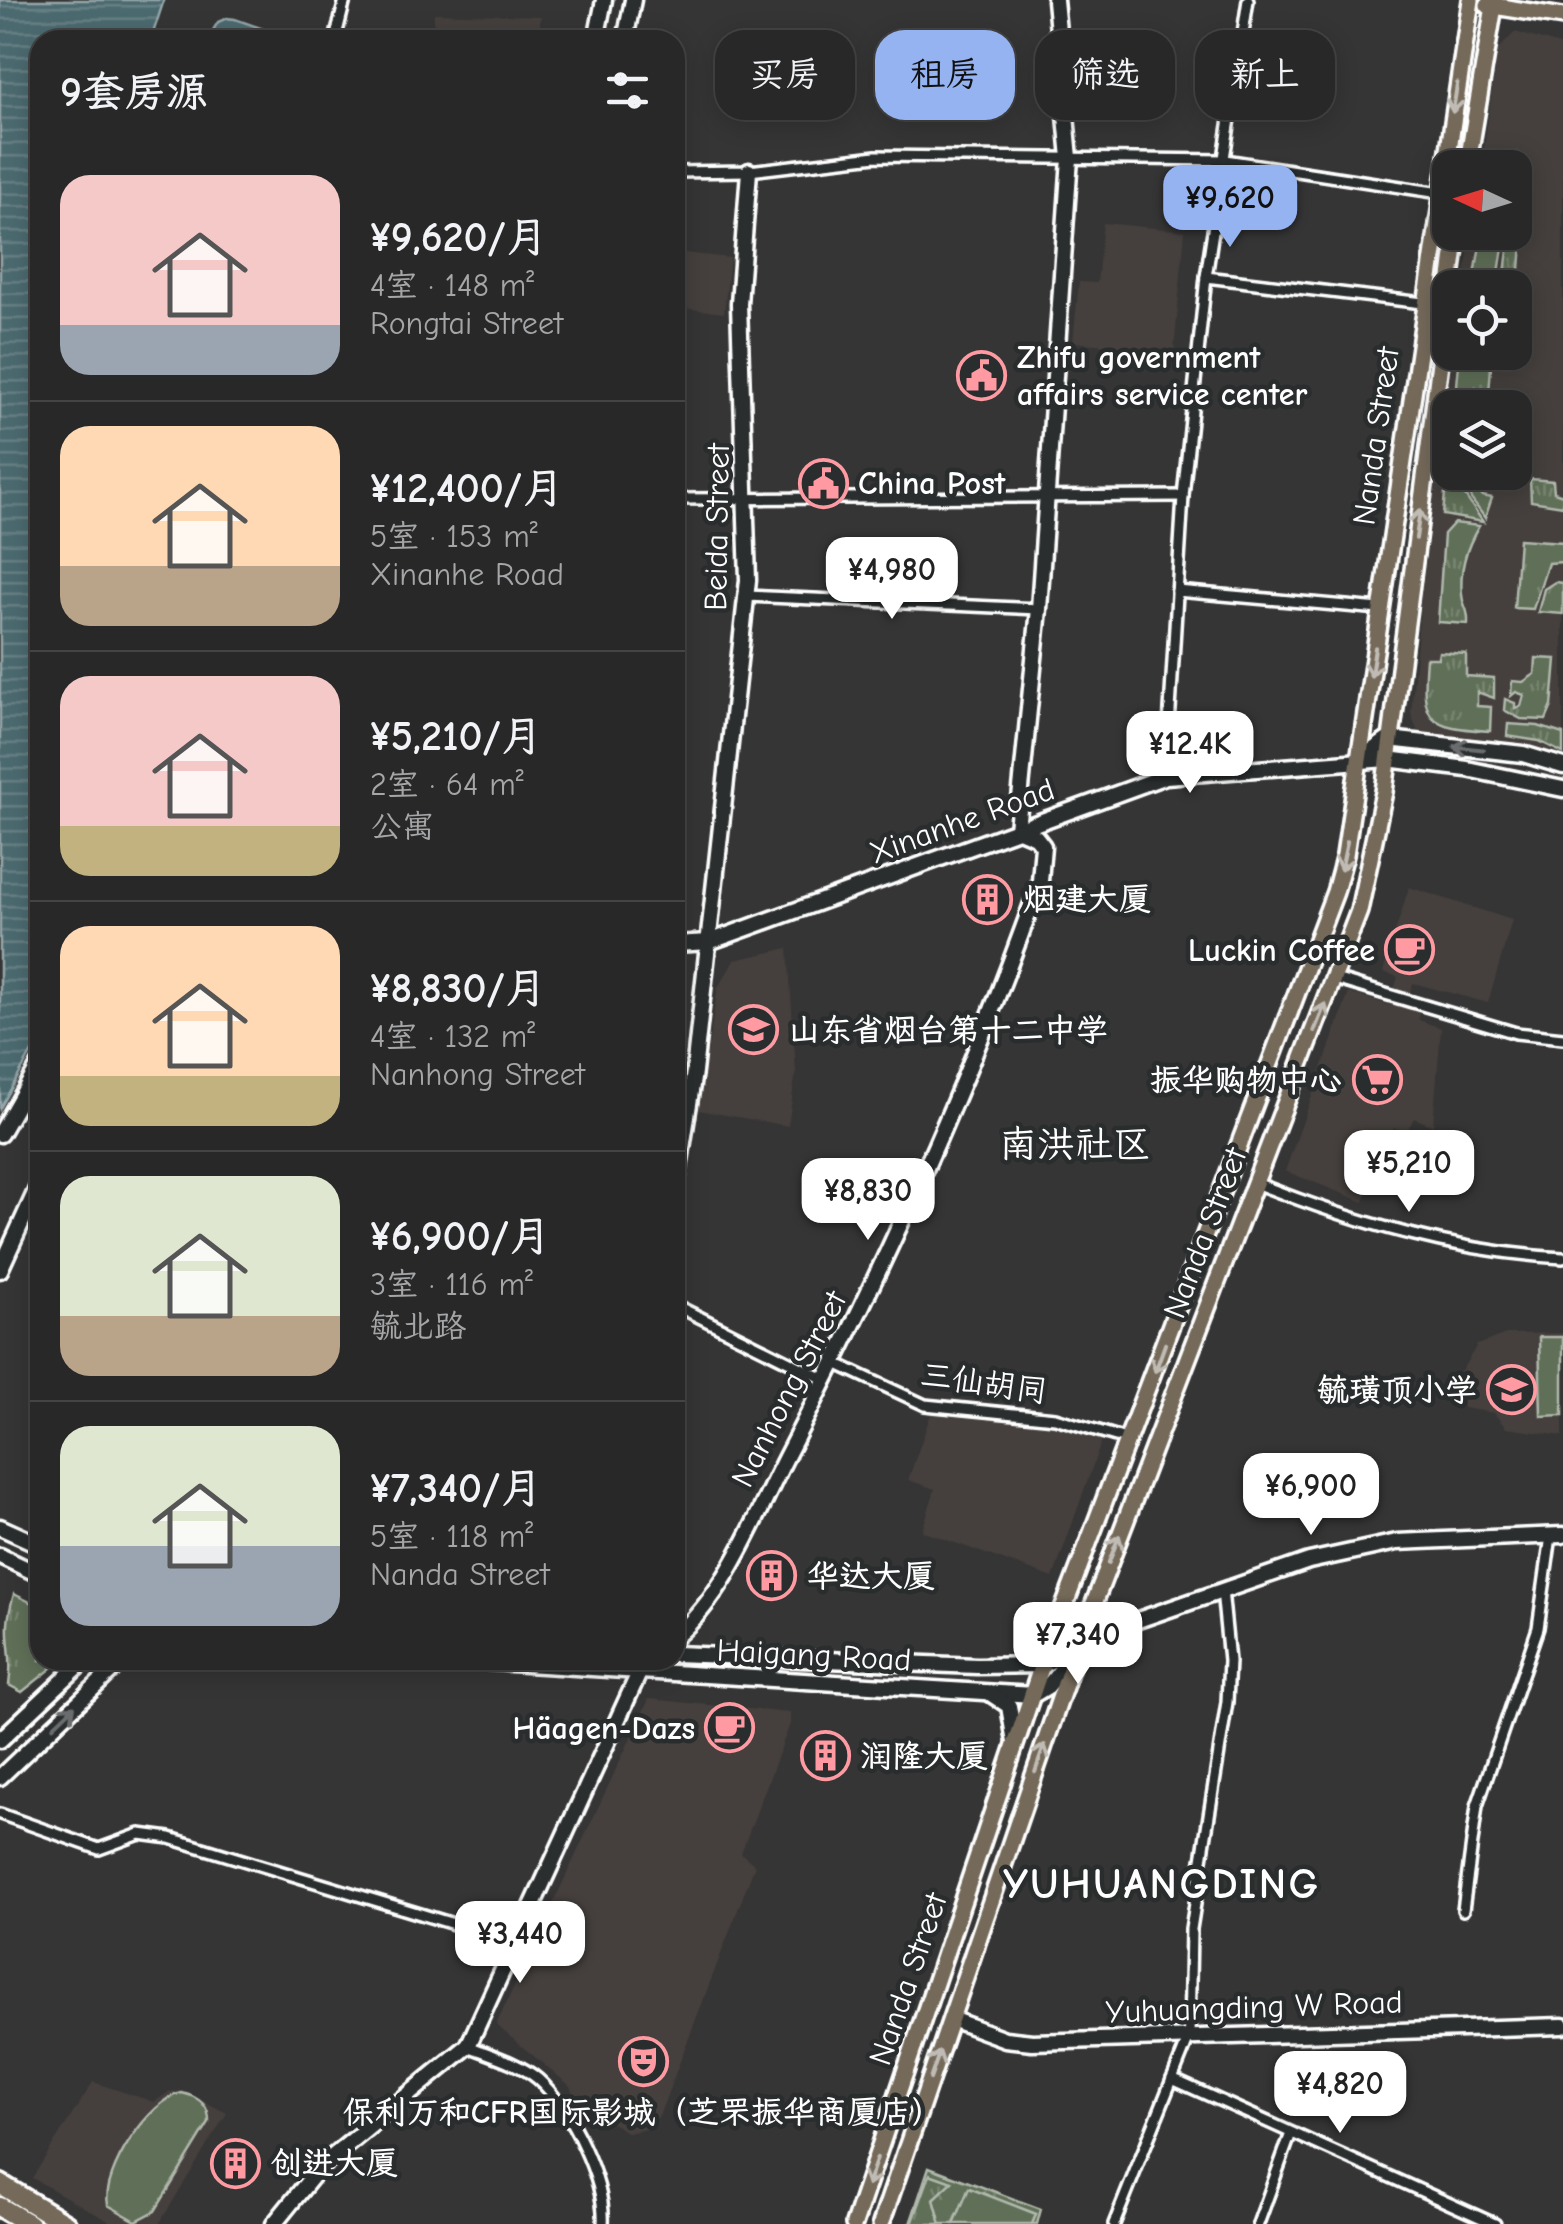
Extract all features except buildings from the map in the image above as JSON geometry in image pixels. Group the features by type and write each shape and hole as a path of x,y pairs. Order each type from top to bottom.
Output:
{"highway":[{"path":"0,2184 66,2224"},
{"path":"0,2206 29,2224"}],"main road":[{"path":"1467,1 1563,16"},
{"name":"Nanda Street","path":"1446,150 1467,1"},
{"path":"1470,150 1494,3"},
{"name":"Nanda Street","path":"854,2224 1042,1665 1322,931 1345,855 1432,248"},
{"name":"Nanda Street","path":"881,2224 1080,1640 1253,1182 1335,979 1370,866 1455,250"}],"street":[{"path":"338,30 345,0"},
{"path":"598,30 604,0"},
{"path":"627,30 633,0"},
{"path":"1017,829 1040,610 1070,158 1054,0"},
{"path":"1166,776 1183,496 1206,277 1248,0"},
{"path":"685,172 749,171 876,156 1225,160 1432,192"},
{"name":"Beida Street","path":"685,1118 709,942 746,596 748,498 738,304 749,171"},
{"path":"1206,277 1424,303"},
{"path":"685,499 1183,496"},
{"path":"1177,591 1380,609"},
{"path":"746,596 1040,610"},
{"path":"1389,739 1523,754 1563,766"},
{"name":"Xinanhe Road","path":"685,943 709,942 1166,776 1314,768 1359,760 1389,739"},
{"path":"1359,760 1506,776 1563,789"},
{"name":"Nanhong Street","path":"685,1628 722,1580 835,1363 954,1110 1040,881 1044,846 1036,836 1017,829"},
{"path":"1335,979 1516,1032 1563,1038"},
{"path":"0,1134 30,1082"},
{"path":"1253,1182 1408,1234 1521,1255 1563,1258"},
{"path":"0,1270 30,1204"},
{"path":"685,1309 826,1380"},
{"name":"三仙胡同","path":"835,1363 925,1406 1055,1418 1130,1441"},
{"path":"0,1526 30,1540"},
{"path":"1042,1665 1067,1654 1080,1640 1222,1588 1308,1562 1397,1542 1557,1536 1538,1628 1477,1806 1463,1910"},
{"path":"0,1556 30,1570"},
{"path":"1114,2224 1189,2037 1190,1928 1227,1702 1229,1662 1222,1588"},
{"path":"1033,1695 1062,1671 1080,1640"},
{"name":"Haigang Road","path":"685,1654 1042,1665"},
{"path":"2,1738 74,1670"},
{"path":"0,1778 112,1670"},
{"name":"Haigang Road","path":"598,1670 1033,1695"},
{"path":"274,2224 320,2167 468,2046 642,1670"},
{"path":"986,1692 1008,1706 1014,1720 1015,1748"},
{"path":"0,1814 100,1850 140,1834 170,1838 516,1942"},
{"name":"Yuhuangding W Road","path":"951,2019 1005,2040 1032,2042 1563,2026"},
{"path":"468,2046 538,2079 550,2094 594,2170 603,2224"},
{"path":"1172,2078 1290,2136 1495,2224"},
{"path":"1258,2224 1290,2136"}],"shaded area":[{"path":"434,13 541,16 539,30 433,30"},
{"path":"1515,32 1563,46 1563,759 1523,745 1425,733 1417,730 1411,714 1434,490 1532,490 1532,390 1448,390 1451,370 1532,370 1532,270 1466,270 1468,250 1532,250 1532,150 1483,150 1498,50"},
{"path":"1103,223 1185,231 1174,351 1073,342 1079,282 1097,283"},
{"path":"685,253 730,258 724,313 685,308"},
{"name":"振华购物中心","path":"1409,887 1512,920 1488,1003 1413,983 1406,1005 1418,1009 1419,1020 1441,1028 1433,1126 1414,1118 1407,1131 1394,1128 1364,1202 1285,1171 1349,993 1389,1005 1398,977 1383,972"},
{"name":"山东省烟台第十二中学","path":"788,948 796,1072 788,1126 698,1110 718,987 735,960"},
{"name":"毓璜顶小学","path":"1563,1333 1563,1436 1506,1428 1494,1413 1463,1408 1460,1373 1477,1345 1506,1334"},
{"path":"932,1411 1055,1422 1103,1437 1053,1578 922,1531 935,1489 908,1480"},
{"path":"649,1699 790,1713 790,1724 741,1853 755,1865 659,2116 647,2129 628,2133 576,2101 570,2086 496,2025"},
{"path":"93,2082 154,2102 169,2092 183,2091 227,2113 159,2224 114,2224 32,2178"}],"green space":[{"path":"1479,250 1502,250 1500,270 1476,270"},
{"path":"1508,250 1521,250 1520,270 1505,270"},
{"path":"1458,370 1491,370 1489,390 1457,390"},
{"path":"1532,479 1553,481 1554,492 1563,495 1563,506 1531,501"},
{"path":"1445,490 1461,490 1483,522 1443,515"},
{"path":"1468,490 1482,490 1482,496 1492,498 1485,518"},
{"path":"1454,523 1479,526 1463,567 1462,595 1468,624 1438,622 1444,534"},
{"path":"1519,539 1563,542 1563,562 1548,563 1533,609 1514,608"},
{"path":"1555,582 1563,583 1563,614 1538,612 1544,589"},
{"path":"1439,652 1466,654 1466,676 1494,678 1494,698 1477,692 1477,706 1491,707 1490,731 1452,727 1432,717 1425,695 1426,658 1438,658"},
{"path":"1536,658 1556,659 1552,706 1546,720 1521,719 1504,710 1505,699 1515,703 1515,708 1521,706 1524,695 1516,692 1511,696 1512,681 1523,682 1535,674"},
{"path":"1508,724 1538,726 1563,734 1563,753 1539,741 1507,736"},
{"path":"1539,1337 1563,1337 1563,1415 1541,1416"},
{"path":"14,1594 30,1602 30,1670 50,1670 22,1692 9,1685 8,1622"},
{"path":"182,2093 202,2103 208,2111 209,2123 155,2211 136,2221 108,2205 112,2175 143,2123 169,2098"},
{"path":"929,2167 1041,2209 1037,2224 1032,2224 1036,2214 969,2188 954,2224 941,2224 934,2199 952,2182 930,2174 910,2224"},
{"path":"930,2174 953,2182 934,2199 941,2224 912,2224"},
{"path":"969,2188 1036,2214 1032,2224 954,2224"}],"water":[{"path":"0,0 164,0 154,30 30,30 30,1056 0,1108"},
{"path":"235,19 266,30 213,30 218,22"}],"place":[{"name":"Zhifu government affairs service center","path":"982,375"},
{"name":"China Post","path":"823,483"},
{"name":"烟建大厦","path":"988,899"},
{"name":"Luckin Coffee","path":"1410,950"},
{"name":"山东省烟台第十二中学","path":"753,1030"},
{"name":"振华购物中心","path":"1377,1080"},
{"name":"毓璜顶小学","path":"1512,1390"},
{"name":"华达大厦","path":"772,1576"},
{"name":"Häagen-Dazs","path":"730,1728"},
{"name":"润隆大厦","path":"825,1756"},
{"name":"保利万和CFR国际影城（芝罘振华商厦店）","path":"643,2062"},
{"name":"创进大厦","path":"235,2163"}],"district":[{"name":"南洪社区","path":"1075,1145"},
{"name":"YUHUANGDING","path":"1162,1884"}]}
